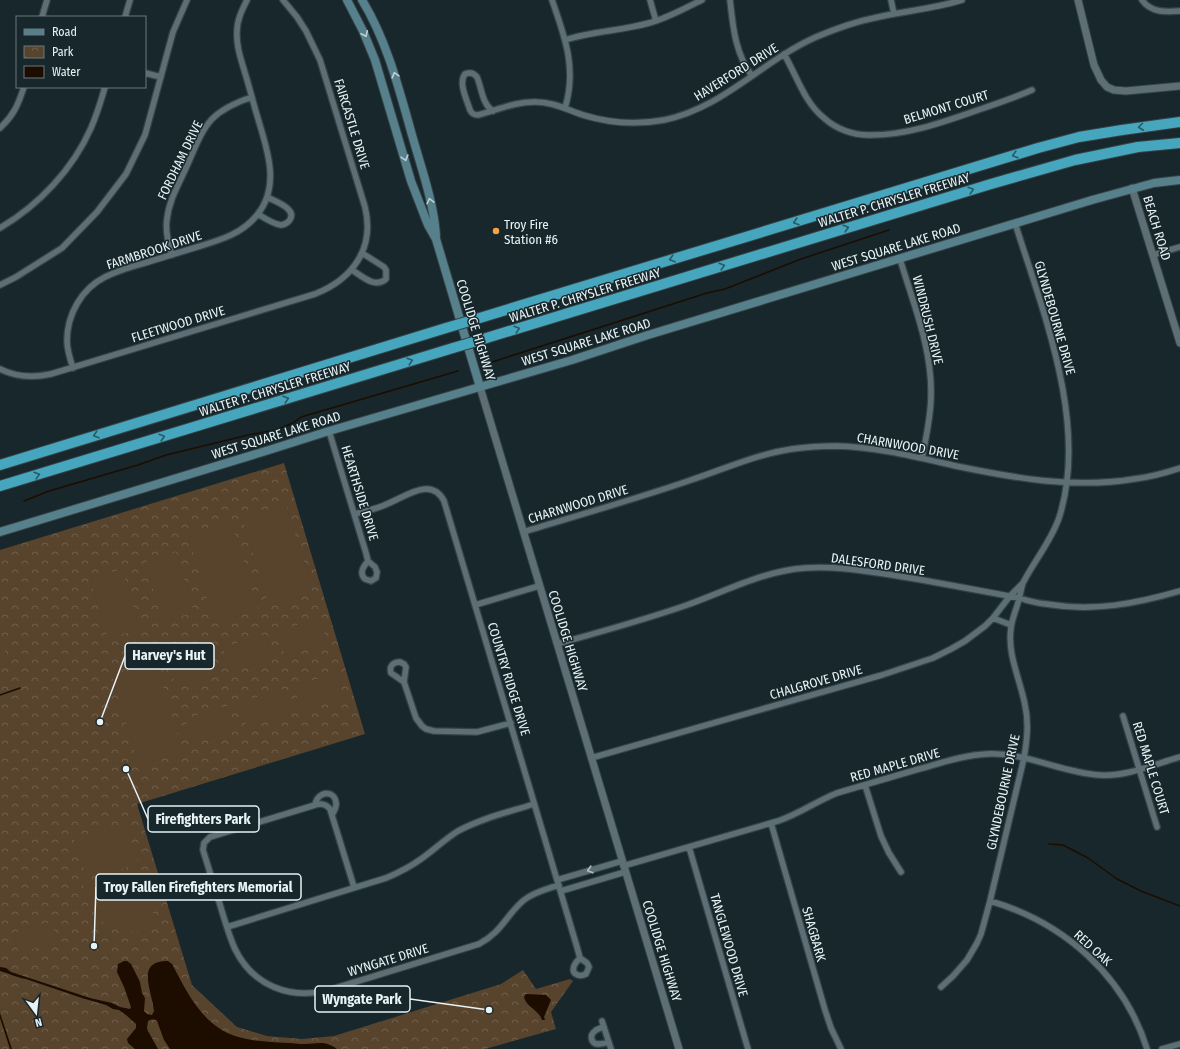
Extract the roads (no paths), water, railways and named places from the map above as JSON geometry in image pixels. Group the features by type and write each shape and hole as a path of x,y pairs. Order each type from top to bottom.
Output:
{"highway":[{"name":"WALTER P. CHRYSLER FREEWAY","path":"0,465 1038,148 1079,137 1124,129 1180,122"},
{"name":"WALTER P. CHRYSLER FREEWAY","path":"0,486 1075,160 1138,147 1180,143"}],"main road":[{"name":"COOLIDGE HIGHWAY","path":"347,0 373,53 411,181 428,225 436,239 480,387"},
{"name":"COOLIDGE HIGHWAY","path":"362,0 384,43 392,67 424,176 435,222 436,239"},
{"name":"WEST SQUARE LAKE ROAD","path":"0,532 269,450 329,430 572,360 677,326 1132,188 1154,183 1180,180"}],"street":[{"path":"42,16 47,0"},
{"path":"125,16 130,0"},
{"path":"0,285 16,277 62,248 97,212 126,174 144,135 173,32 188,0"},
{"name":"FARMBROOK DRIVE","path":"73,368 67,342 68,328 72,312 89,288 104,277 124,269 229,236 247,225 258,214 267,197 270,181 270,166 264,137 241,62 237,42 238,23 247,0"},
{"name":"FAIRCASTLE DRIVE","path":"284,0 298,17 314,44 326,76 367,214 367,233 362,253 357,262"},
{"path":"552,0 565,40 571,72 569,92 565,108"},
{"path":"650,0 656,21"},
{"path":"565,40 587,34 640,26 674,14 702,0"},
{"path":"730,0 734,34 738,48 744,63 752,76"},
{"path":"891,0 894,14"},
{"name":"HAVERFORD DRIVE","path":"493,111 485,104 477,77 471,73 465,74 462,79 462,84 472,113 478,115 528,102 547,103 590,117 612,121 641,123 663,120 686,114 701,108 725,95 784,54 830,31 858,22 940,6 962,0"},
{"path":"1078,0 1096,71 1104,84 1111,89 1118,91 1180,86"},
{"path":"1142,0 1151,9 1162,12 1180,12"},
{"name":"BELMONT COURT","path":"784,54 805,96 814,109 825,120 836,127 861,134 886,134 925,127 1032,90"},
{"path":"146,73 161,77"},
{"path":"0,128 8,121 14,112 24,88"},
{"path":"0,228 19,216 38,201 68,168 91,128 105,88"},
{"name":"FORDHAM DRIVE","path":"172,255 167,235 166,220 168,211 174,194 199,140 208,125 221,112 229,106 252,97"},
{"name":"BEACH ROAD","path":"1132,188 1180,343"},
{"path":"258,214 280,224 286,223 290,219 291,214 288,208 267,197"},
{"name":"GLYNDEBOURNE DRIVE","path":"941,987 963,965 973,950 984,926 1027,740 1027,722 1024,698 1012,656 1010,636 1011,625 1020,598 1023,583 1055,527 1062,507 1066,483 1068,452 1067,432 1060,373 1051,339 1015,224"},
{"path":"1153,255 1180,247"},
{"path":"352,270 375,283 382,282 386,279 386,270 382,265 362,253"},
{"name":"WINDRUSH DRIVE","path":"900,259 920,325 930,372 931,404 922,458"},
{"name":"FLEETWOOD DRIVE","path":"1,371 20,376 51,374 315,294 337,283 352,270 357,262"},
{"name":"COOLIDGE HIGHWAY","path":"480,387 556,644 679,1049"},
{"name":"HEARTHSIDE DRIVE","path":"329,430 368,561"},
{"name":"CHARNWOOD DRIVE","path":"523,532 676,485 762,456 791,449 818,446 872,449 1016,478 1066,483 1126,480 1146,477 1180,468"},
{"name":"COUNTRY RIDGE DRIVE","path":"355,514 385,506 421,490 430,489 438,493 444,501 580,958"},
{"name":"DALESFORD DRIVE","path":"556,644 672,610 760,577 804,568 826,567 901,576 1059,606 1098,607 1130,604 1180,591"},
{"name":"CHALGROVE DRIVE","path":"591,758 923,662 965,641 993,618 1010,596 1023,583"},
{"path":"475,605 539,586"},
{"path":"993,618 1011,625"},
{"path":"404,682 416,718 426,729 434,731 477,732 511,723"},
{"name":"RED MAPLE COURT","path":"1123,716 1157,827"},
{"name":"RED MAPLE DRIVE","path":"623,866 771,823 799,812 829,797 959,758 995,754 1024,758 1082,773 1100,775 1121,774 1180,757"},
{"path":"865,785 881,836 889,854 901,872"},
{"path":"332,815 336,803 335,798 331,794 326,793 321,795 317,799 315,805 326,805 330,809 354,888"},
{"path":"227,927 386,878 403,871 422,859 446,839 476,822 534,804"},
{"name":"WYNGATE DRIVE","path":"315,805 210,837 204,843 203,850 234,948 239,957 246,967 258,978 274,988 289,992 305,994 329,990 479,944 497,932 525,900 538,892 623,866"},
{"name":"SHAGBARK","path":"771,823 831,1028 841,1049"},
{"name":"TANGLEWOOD DRIVE","path":"689,847 748,1049"},
{"name":"WYNGATE DRIVE","path":"559,885 623,866"},
{"name":"RED OAK","path":"990,901 1014,909 1045,925 1070,941 1094,961 1114,984 1126,1001 1138,1025 1147,1049"},
{"path":"608,1042 596,1044 593,1042 591,1036 594,1031 603,1024 611,1049"},
{"path":"1162,1049 1180,1044"}],"water":[{"path":"124,961 131,964 140,982 142,993 145,998 144,1011 147,1014 152,1015 154,1011 148,978 149,971 152,966 158,962 168,961 172,964 197,1006 213,1024 223,1031 251,1040 301,1044 323,1043 337,1049 170,1049 164,1040 157,1021 150,1020 148,1021 147,1028 158,1049 135,1049 128,1043 127,1039 136,1028 136,1024 119,1010 0,971 0,967 6,968 11,972 90,998 130,1009 131,1007 124,987 117,972 118,964"},
{"path":"526,994 546,995 551,1000 544,1017 545,1020 542,1020 527,1003 524,997"},
{"path":"0,1013 12,1049 10,1049 0,1018"}],"waterway":[{"path":"489,363 707,293 725,289 801,259 889,230"},
{"path":"24,501 49,491 138,465 166,455 248,435 276,430 293,423 301,417 458,371"},
{"path":"0,695 20,688"},
{"path":"1049,844 1063,845 1088,858 1117,879 1141,891 1180,906"}],"place":[{"name":"Troy Fire Station #6","path":"496,231"},
{"name":"Harvey's Hut","path":"100,722"},
{"name":"Firefighters Park","path":"126,769"},
{"name":"Troy Fallen Firefighters Memorial","path":"94,946"},
{"name":"Wyngate Park","path":"489,1010"}]}
